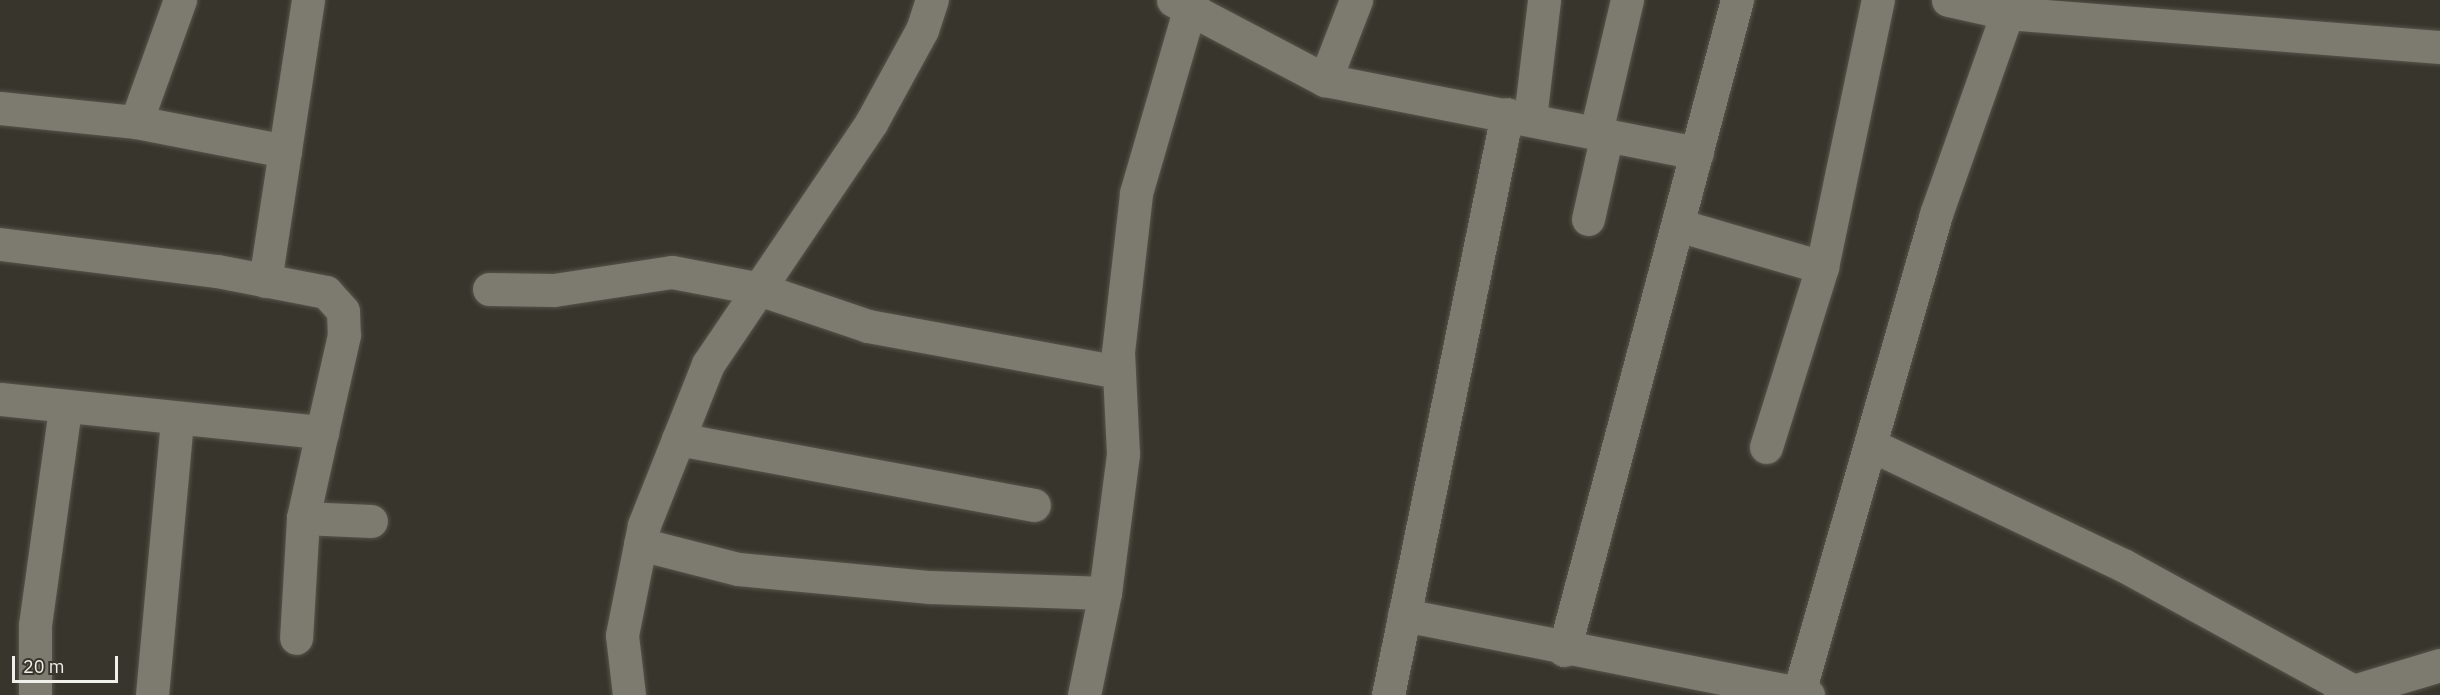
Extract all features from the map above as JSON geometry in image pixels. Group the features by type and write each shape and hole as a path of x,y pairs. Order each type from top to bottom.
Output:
{"street":[{"path":"136,122 180,0"},
{"path":"265,281 308,0"},
{"path":"629,695 622,635 640,544 708,364 756,288 871,123 922,30 932,0"},
{"path":"1325,80 1356,0"},
{"path":"1388,695 1404,615 1544,0"},
{"path":"1588,219 1627,0"},
{"path":"1564,650 1737,0"},
{"path":"1766,447 1822,267 1878,0"},
{"path":"1948,0 2007,13 2440,47"},
{"path":"1084,695 1105,593 1123,454 1119,372 1136,193 1185,2 1325,80 1518,116 1696,153"},
{"path":"1404,615 1740,688 1804,693 1870,445 1936,214 2007,13"},
{"path":"0,108 136,122 285,151"},
{"path":"1678,225 1822,267"},
{"path":"0,244 265,281 326,292 343,311 344,335 303,518 296,638"},
{"path":"489,289 554,290 672,272 756,288 868,326 1119,372"},
{"path":"0,399 65,410 322,432"},
{"path":"35,695 35,624 65,410"},
{"path":"152,695 177,421"},
{"path":"678,439 1034,505"},
{"path":"1870,445 2123,565 2347,693 2440,665"},
{"path":"303,518 371,521"},
{"path":"640,544 738,570 930,587 1105,593"}]}
